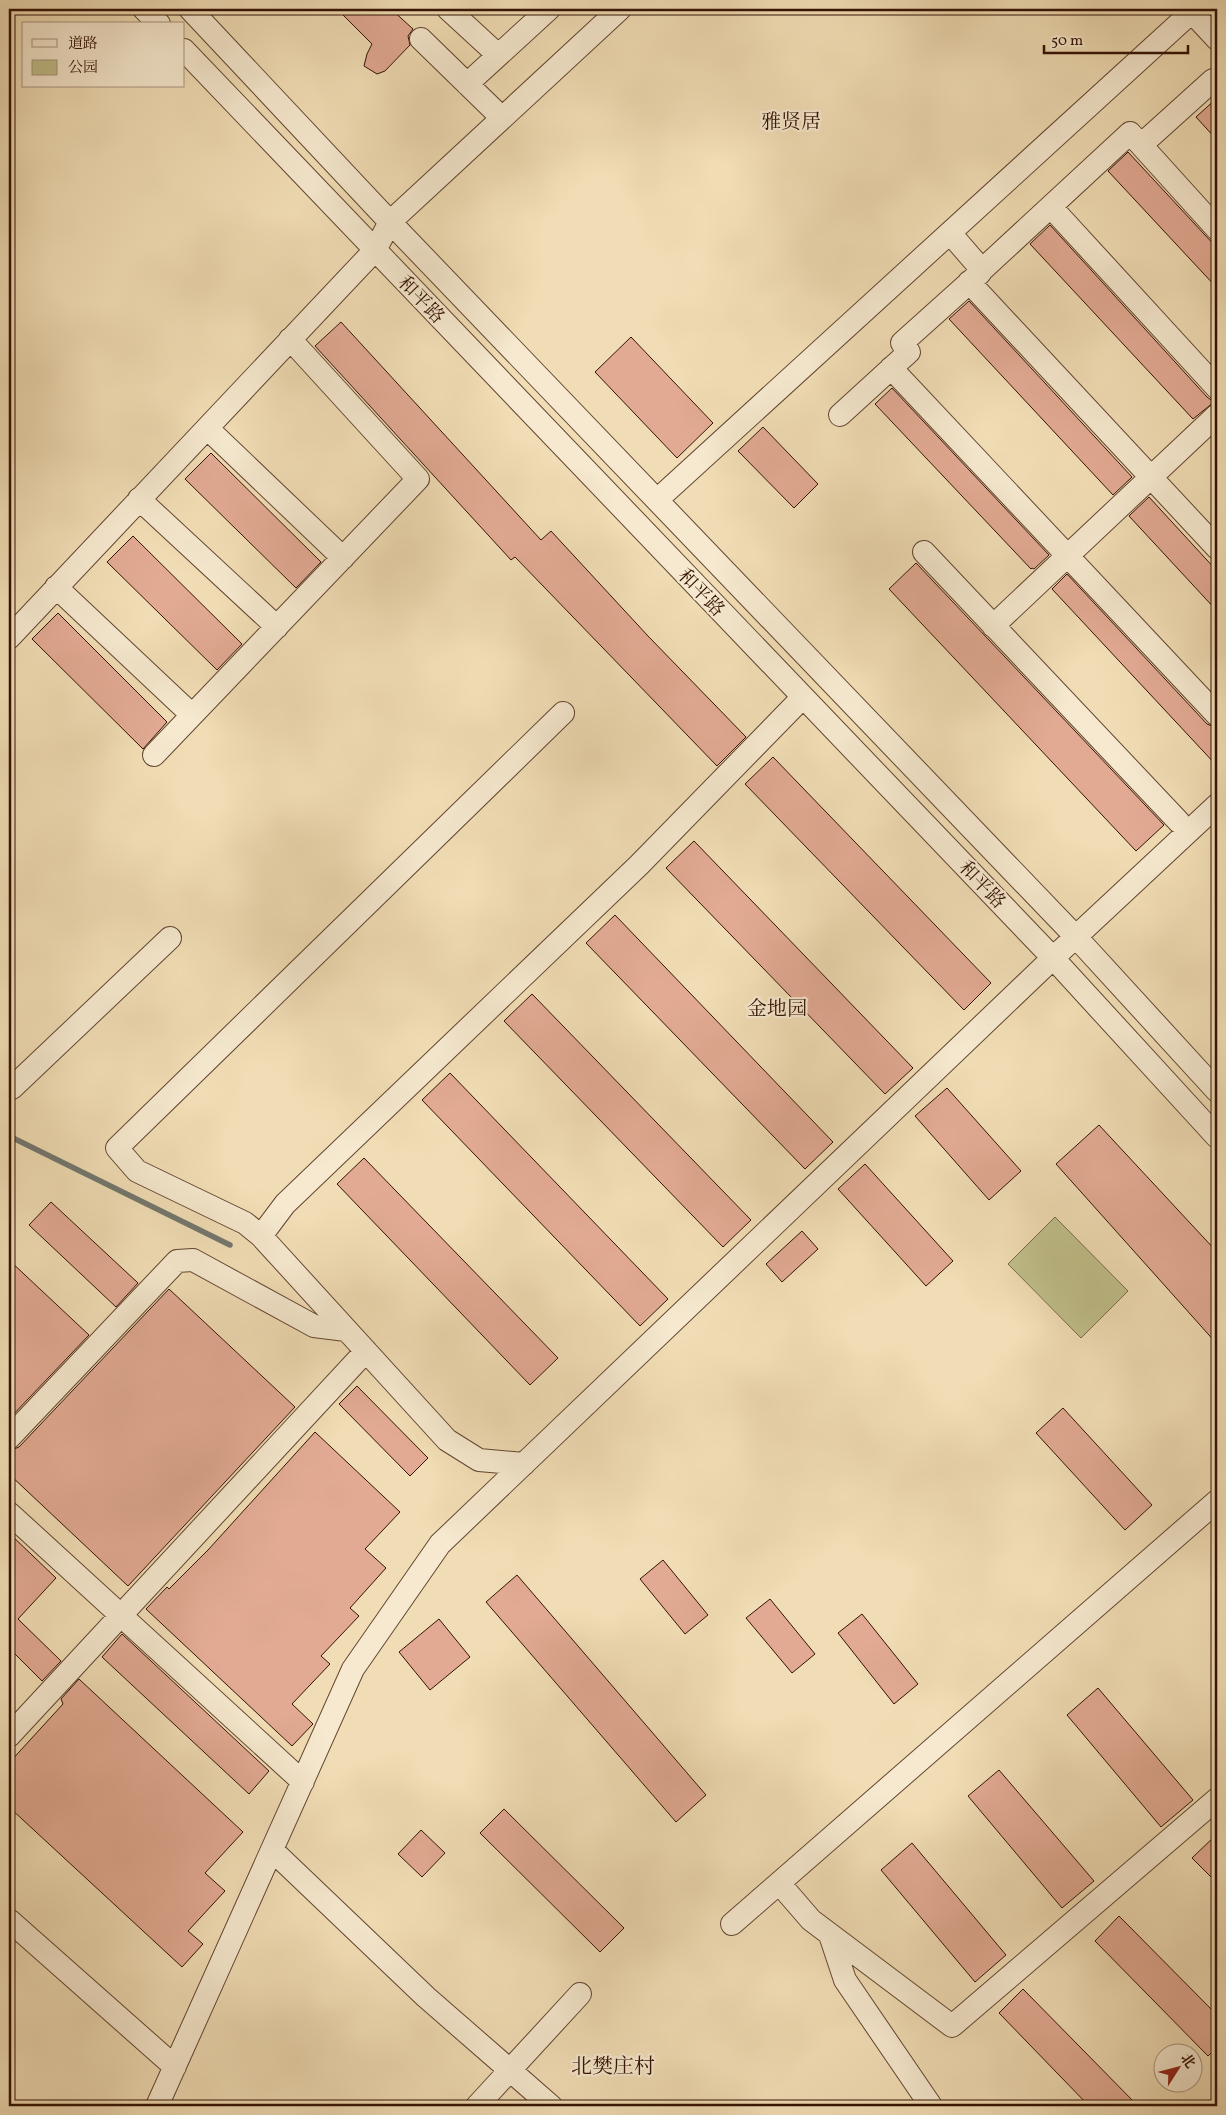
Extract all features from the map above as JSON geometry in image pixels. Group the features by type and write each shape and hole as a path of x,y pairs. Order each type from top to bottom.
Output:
{"street":[{"path":"144,9 157,22"},
{"name":"和平路","path":"190,9 390,222 1076,937 1217,1091"},
{"path":"448,9 498,56"},
{"path":"467,84 549,9"},
{"path":"9,638 375,250 390,222 620,9"},
{"path":"657,500 1192,10 1217,39"},
{"path":"421,39 502,118"},
{"name":"和平路","path":"185,51 1053,958 1217,1138"},
{"path":"1141,145 1214,80 1217,84"},
{"path":"840,415 910,352 902,343 1130,132 1217,229"},
{"path":"1051,207 1217,388"},
{"path":"950,233 976,276 1151,477 1217,548"},
{"path":"154,755 418,480 290,339"},
{"path":"892,368 1217,714"},
{"path":"993,626 1217,414"},
{"path":"206,428 343,558"},
{"path":"139,499 277,627"},
{"path":"924,552 1180,822"},
{"path":"56,588 192,715"},
{"path":"261,1236 285,1204 639,865 803,697"},
{"path":"524,1464 479,1460 447,1440 261,1236 245,1222 138,1171 117,1148 563,713"},
{"path":"1138,862 1217,787"},
{"path":"157,2106 353,1669 440,1544 1053,958 1217,805"},
{"path":"9,1086 12,1088 170,938"},
{"path":"9,1438 177,1261 193,1260 314,1326 346,1330"},
{"path":"9,1736 366,1351"},
{"path":"732,1924 1217,1501"},
{"path":"9,1513 303,1782"},
{"path":"778,1883 811,1920 952,2026 1217,1799"},
{"path":"272,1850 426,1997 552,2106"},
{"path":"9,1920 175,2067"},
{"path":"830,1934 845,1980 931,2106"},
{"path":"477,2106 580,1994"}],"green space":[{"path":"1055,1217 1128,1291 1081,1338 1008,1264"}],"building":[{"path":"337,9 391,9 413,29 408,36 410,45 385,71 377,74 364,66 372,44"},
{"path":"1217,98 1217,140 1196,117"},
{"path":"1128,152 1217,248 1217,288 1108,171"},
{"path":"1050,225 1207,397 1214,402 1193,419 1030,244"},
{"path":"969,301 1132,477 1113,495 949,319"},
{"path":"341,322 541,540 551,531 648,636 746,737 717,766 515,557 511,560 315,346"},
{"path":"631,337 713,423 677,458 595,372"},
{"path":"892,388 1049,555 1034,569 1031,569 875,404"},
{"path":"763,427 818,484 794,508 738,451"},
{"path":"211,453 321,562 296,588 185,479"},
{"path":"1149,497 1217,571 1217,611 1129,516"},
{"path":"133,536 242,644 217,670 107,562"},
{"path":"916,563 1164,825 1136,851 889,589"},
{"path":"1067,574 1207,724 1217,728 1217,766 1052,589"},
{"path":"58,613 167,722 143,749 32,639"},
{"path":"773,757 991,983 964,1010 745,784"},
{"path":"694,841 913,1068 885,1094 666,868"},
{"path":"615,915 833,1142 805,1169 586,943"},
{"path":"532,994 751,1220 723,1247 504,1021"},
{"path":"450,1073 668,1299 640,1326 422,1100"},
{"path":"947,1088 1021,1171 989,1200 915,1116"},
{"path":"1099,1125 1217,1252 1217,1344 1056,1164"},
{"path":"364,1158 558,1358 530,1385 337,1184"},
{"path":"865,1164 953,1261 926,1286 838,1189"},
{"path":"51,1202 138,1283 116,1307 29,1225"},
{"path":"802,1231 818,1249 782,1282 766,1264"},
{"path":"9,1260 89,1335 9,1419"},
{"path":"169,1289 295,1407 128,1586 9,1474 9,1451 19,1447"},
{"path":"357,1386 428,1458 410,1476 339,1404"},
{"path":"1063,1408 1152,1505 1125,1530 1036,1433"},
{"path":"315,1432 400,1512 365,1549 386,1568 350,1608 359,1616 321,1656 330,1664 292,1704 313,1724 292,1746 146,1609 208,1550"},
{"path":"9,1533 56,1578 18,1619 61,1661 42,1681 9,1648"},
{"path":"663,1560 708,1615 685,1634 640,1579"},
{"path":"517,1575 706,1795 676,1822 486,1602"},
{"path":"770,1599 815,1654 792,1673 746,1618"},
{"path":"862,1614 918,1684 894,1704 838,1633"},
{"path":"439,1619 470,1657 430,1690 399,1652"},
{"path":"122,1634 269,1771 249,1794 102,1657"},
{"path":"79,1679 243,1832 205,1873 225,1891 188,1931 203,1944 182,1967 9,1807 9,1763 63,1704 61,1699"},
{"path":"1098,1688 1193,1800 1161,1827 1067,1715"},
{"path":"999,1770 1094,1881 1062,1908 968,1796"},
{"path":"504,1809 624,1928 600,1952 480,1833"},
{"path":"421,1830 445,1853 422,1877 398,1854"},
{"path":"1217,1834 1217,1883 1192,1858"},
{"path":"912,1843 1006,1955 975,1982 881,1870"},
{"path":"1119,1916 1217,2015 1217,2047 1208,2056 1204,2052 1204,2042 1194,2042 1095,1941"},
{"path":"1023,1989 1138,2106 1089,2106 999,2013"}],"waterway":[{"path":"9,1136 230,1245"}],"district":[{"name":"雅贤居","path":"791,121"},
{"name":"金地园","path":"777,1008"},
{"name":"北樊庄村","path":"613,2066"}]}
